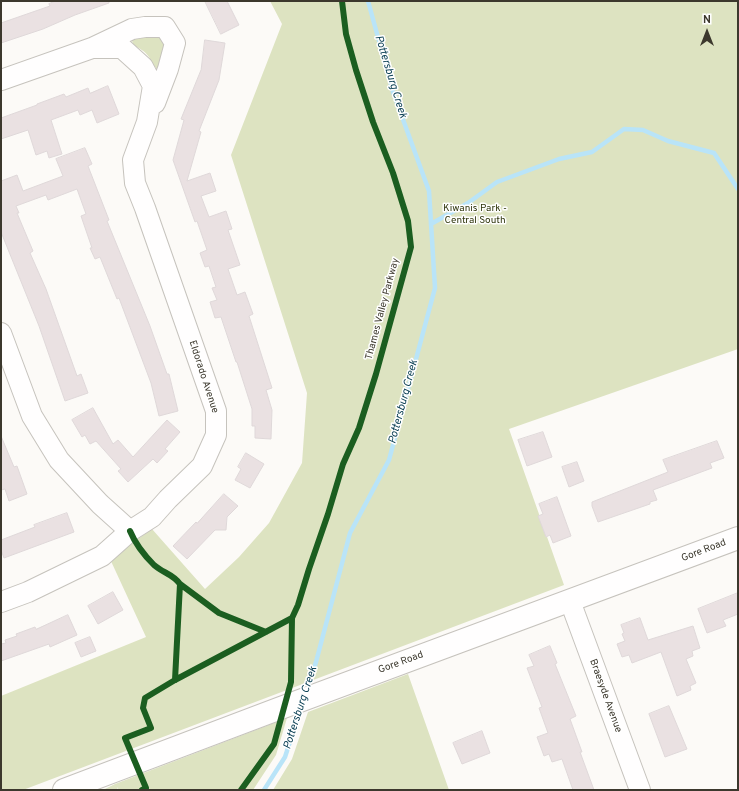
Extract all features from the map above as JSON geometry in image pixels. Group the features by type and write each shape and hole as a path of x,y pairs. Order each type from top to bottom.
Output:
{"main road":[{"name":"Gore Road","path":"64,790 738,538"}],"street":[{"name":"Eldorado Avenue","path":"1,602 28,592 102,556 130,531 152,517 202,466 216,436 216,411 148,216 135,183 133,160 168,69 175,43 164,27 145,27 132,29 92,48"},
{"path":"1,80 92,48"},
{"name":"Eldorado Avenue","path":"92,48 122,48 144,67 153,86 147,122"},
{"path":"1,333 32,416 59,460 100,504 130,531"},
{"name":"Braesyde Avenue","path":"570,601 640,790"}],"green space":[{"name":"Kiwanis Park - Central South","path":"270,1 738,1 738,349 509,429 564,585 23,790 1,790 1,696 146,637 110,559 152,529 205,589 239,557 269,523 302,463 307,393 231,155 282,24"},
{"path":"153,30 167,44 162,66 157,69 146,53 133,45 132,40"},
{"path":"408,674 449,790 273,790 292,759 308,712"},
{"path":"287,718 276,755 253,790 119,790 117,787 118,790 103,790 115,784"}],"building":[{"path":"56,1 109,1 109,3 75,15 43,29 1,43 1,23 50,6 49,4"},
{"path":"205,1 227,1 239,25 221,34"},
{"path":"205,40 225,43 219,80 199,131 201,132 187,181 210,173 216,191 201,196 209,217 226,211 232,229 228,230 240,265 228,269 237,295 245,292 253,314 249,316 272,388 266,390 272,410 271,439 255,438 255,426 252,426 252,409 237,362 221,317 215,318 210,302 217,300 212,288 216,287 209,266 205,267 200,253 207,250 197,221 195,222 173,160 184,120 181,119 201,70"},
{"path":"108,86 119,114 97,123 92,110 80,115 78,110 51,120 62,154 49,158 47,151 36,155 28,130 1,139 1,118 64,94 66,97 88,88 90,93"},
{"path":"85,148 92,164 88,166 109,220 107,221 150,326 167,374 169,374 178,411 159,416 151,383 119,298 117,299 100,257 95,259 90,248 92,248 81,216 86,214 77,189 48,200 46,195 16,206 19,213 17,213 33,251 30,253 46,289 77,376 81,374 88,393 65,401 39,326 1,232 1,181 17,175 23,191 63,176 56,159"},
{"path":"93,408 113,444 118,440 133,457 167,420 180,432 165,449 168,451 157,463 153,459 128,482 118,471 121,469 96,441 90,444 85,435 82,437 72,420"},
{"path":"543,432 552,457 527,466 518,440"},
{"path":"1,436 14,467 17,466 27,494 9,501 5,489 1,490"},
{"path":"717,441 724,458 710,463 712,468 653,490 657,500 650,502 650,504 598,522 592,502 668,472 663,460"},
{"path":"246,453 264,464 250,488 235,480 241,469 238,467"},
{"path":"577,462 584,481 569,487 562,467"},
{"path":"224,494 238,506 227,517 226,530 215,530 187,559 173,546"},
{"path":"557,497 571,536 553,543 550,535 546,537 538,516 543,514 539,504"},
{"path":"67,513 74,532 4,558 1,550 1,540 35,527 34,525"},
{"path":"113,592 123,610 98,624 88,606"},
{"path":"738,593 738,614 723,620 726,626 707,633 698,609"},
{"path":"68,615 77,635 50,647 49,644 1,661 1,644 6,643 5,640 17,636 16,634 35,627 36,629"},
{"path":"640,618 648,640 693,626 700,648 692,651 693,656 686,659 696,683 690,686 691,690 677,696 661,652 632,663 629,655 622,657 617,644 625,641 622,634 624,633 621,625"},
{"path":"90,637 96,651 81,657 75,643"},
{"path":"550,646 557,663 555,664 576,716 570,719 594,790 573,790 562,759 552,762 549,754 544,756 537,737 548,733 539,708 542,707 527,668 534,666 529,655"},
{"path":"669,706 687,749 665,757 649,714"},
{"path":"482,731 490,753 462,764 453,743"}],"waterway":[{"name":"Pottersburg Creek","path":"306,692 316,662 350,533 389,460 435,288 429,191 393,92 368,1"},
{"path":"431,224 468,203 497,182 559,159 592,152 624,129 643,130 668,141 714,153 738,189"},
{"name":"Pottersburg Creek","path":"264,790 285,757 301,708"}],"cycle path":[{"name":"Thames Valley Parkway","path":"142,790 146,788 125,738 151,728 143,708 145,698 175,680 292,618 298,605 343,464 359,428 376,374 411,247 408,221 393,173 373,122 356,70 346,34 342,1"},
{"path":"130,531 140,549 157,568 174,578 219,613 266,632"},
{"path":"175,680 180,584"},
{"path":"241,790 274,744 291,682 292,618"}]}
